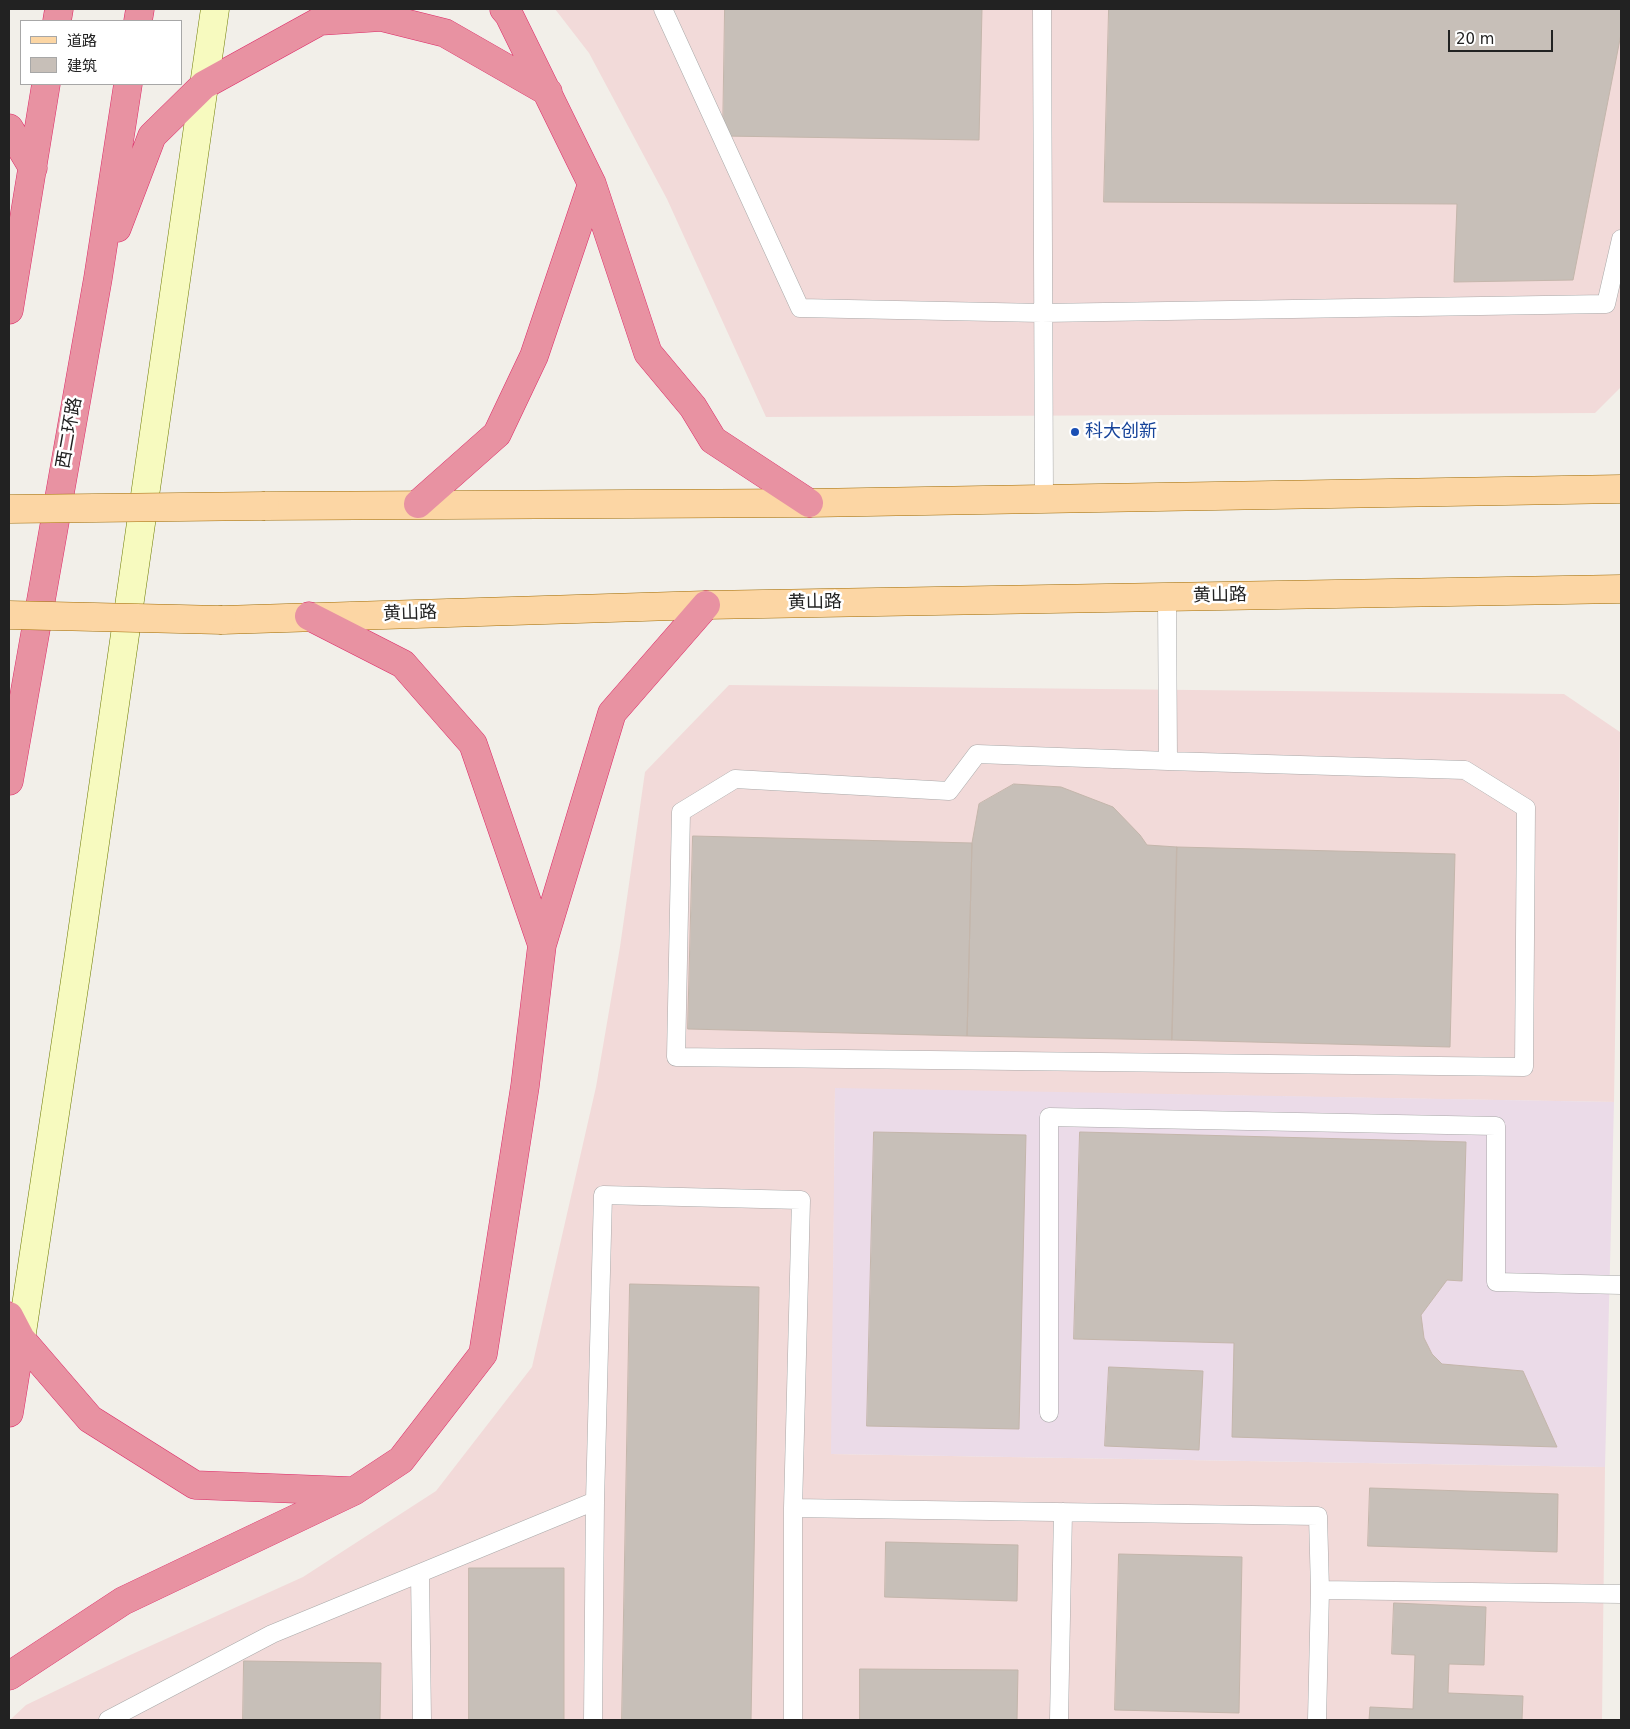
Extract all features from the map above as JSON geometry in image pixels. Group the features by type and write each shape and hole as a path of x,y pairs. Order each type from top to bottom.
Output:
{"highway":[{"path":"504,9 509,15 548,92 592,184 648,352 693,407 713,440 809,503"},
{"path":"98,278 152,136 204,85 320,22 381,17 445,33 548,92"},
{"path":"9,310 46,85"},
{"name":"西二环路","path":"9,781 98,278 128,85"},
{"path":"9,128 33,168"},
{"path":"418,504 497,434 534,356 592,184"},
{"path":"9,1676 123,1601 354,1491 401,1460 483,1354 525,1086 542,945 612,713 706,605"},
{"path":"309,616 403,664 473,744 542,945"},
{"path":"9,1413 15,1327"},
{"path":"15,1327 90,1419 195,1485 354,1491"}],"main road":[{"path":"9,508 809,503 1621,489"},
{"name":"黄山路","path":"9,615 222,620 706,605 1621,589"}],"street":[{"path":"15,1327 76,971 215,9"}],"lane":[{"path":"663,9 800,308 1042,313 1606,304 1621,239"},
{"path":"1042,9 1044,499"},
{"path":"1167,597 1168,761"},
{"path":"977,754 1168,761 1464,770 1526,808 1524,1068 676,1057 681,812 734,779 949,790 977,754"},
{"path":"1049,1413 1049,1117 1496,1126 1496,1282 1621,1285"},
{"path":"593,1720 595,1501 603,1195 801,1200 793,1508 793,1720"},
{"path":"108,1720 272,1634 595,1501"},
{"path":"793,1508 1318,1516 1320,1590 1317,1720"},
{"path":"1059,1720 1063,1512"},
{"path":"420,1573 422,1720"},
{"path":"1320,1590 1621,1594"}],"shaded area":[{"path":"555,9 1621,9 1621,387 1595,413 766,417 667,199 589,53"},
{"path":"729,685 1564,694 1620,732 1614,1102 835,1089 832,1454 1605,1467 1602,1720 10,1720 26,1705 128,1656 303,1577 436,1491 532,1367 596,1087 620,947 645,772"},
{"path":"835,1088 1614,1102 1605,1467 831,1454"}],"building":[{"path":"725,9 982,9 979,140 723,136"},
{"path":"1109,9 1621,9 1621,34 1573,280 1454,282 1457,204 1104,202"},
{"path":"1014,784 1061,787 1113,807 1147,845 1177,847 1172,1040 967,1036 972,843 979,804"},
{"path":"693,836 972,843 967,1036 688,1029"},
{"path":"1177,847 1455,854 1450,1047 1172,1040"},
{"path":"874,1132 1026,1135 1019,1429 867,1426"},
{"path":"1080,1132 1466,1142 1462,1281 1447,1280 1421,1315 1424,1338 1432,1354 1442,1364 1523,1371 1557,1447 1232,1437 1234,1343 1074,1339"},
{"path":"630,1284 759,1287 751,1720 622,1720"},
{"path":"1109,1367 1203,1371 1199,1450 1105,1446"},
{"path":"1370,1488 1558,1494 1557,1552 1368,1546"},
{"path":"886,1542 1018,1545 1017,1601 885,1597"},
{"path":"1119,1554 1242,1557 1239,1713 1115,1710"},
{"path":"469,1568 564,1568 564,1720 469,1720"},
{"path":"1394,1603 1486,1607 1484,1665 1449,1664 1448,1693 1523,1696 1522,1720 1369,1720 1370,1707 1413,1709 1415,1655 1392,1654"},
{"path":"244,1661 381,1663 380,1720 243,1720"},
{"path":"860,1669 1018,1670 1017,1720 860,1720"}],"place":[{"name":"科大创新","path":"1075,432"}]}
